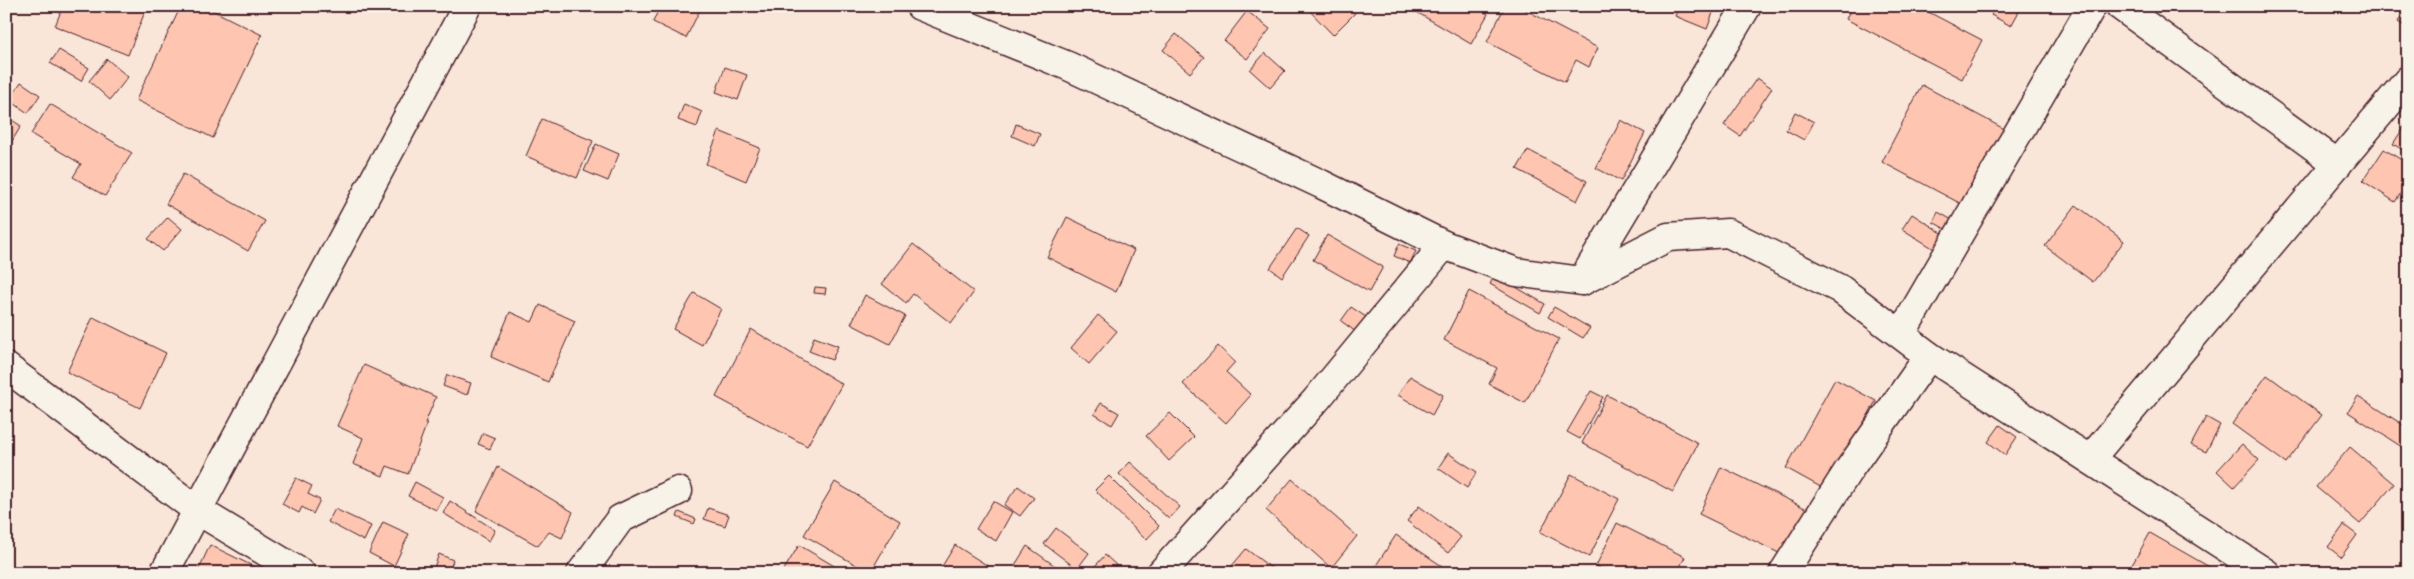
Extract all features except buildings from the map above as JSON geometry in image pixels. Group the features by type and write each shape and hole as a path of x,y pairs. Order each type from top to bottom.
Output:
{"street":[{"path":"164,573 467,6"},
{"path":"920,6 1068,66 1321,184 1444,246 1516,272 1582,281 1668,237 1728,233 1840,289 1929,356 2091,458 2262,572"},
{"path":"1582,281 1747,6"},
{"path":"1901,334 2092,6"},
{"path":"2120,6 2338,164"},
{"path":"2091,458 2338,164 2399,108 2408,80"},
{"path":"1161,573 1316,400 1444,246"},
{"path":"1783,573 1848,471 1929,356"},
{"path":"6,367 197,510 301,573"},
{"path":"581,573 620,519 678,491"}]}
